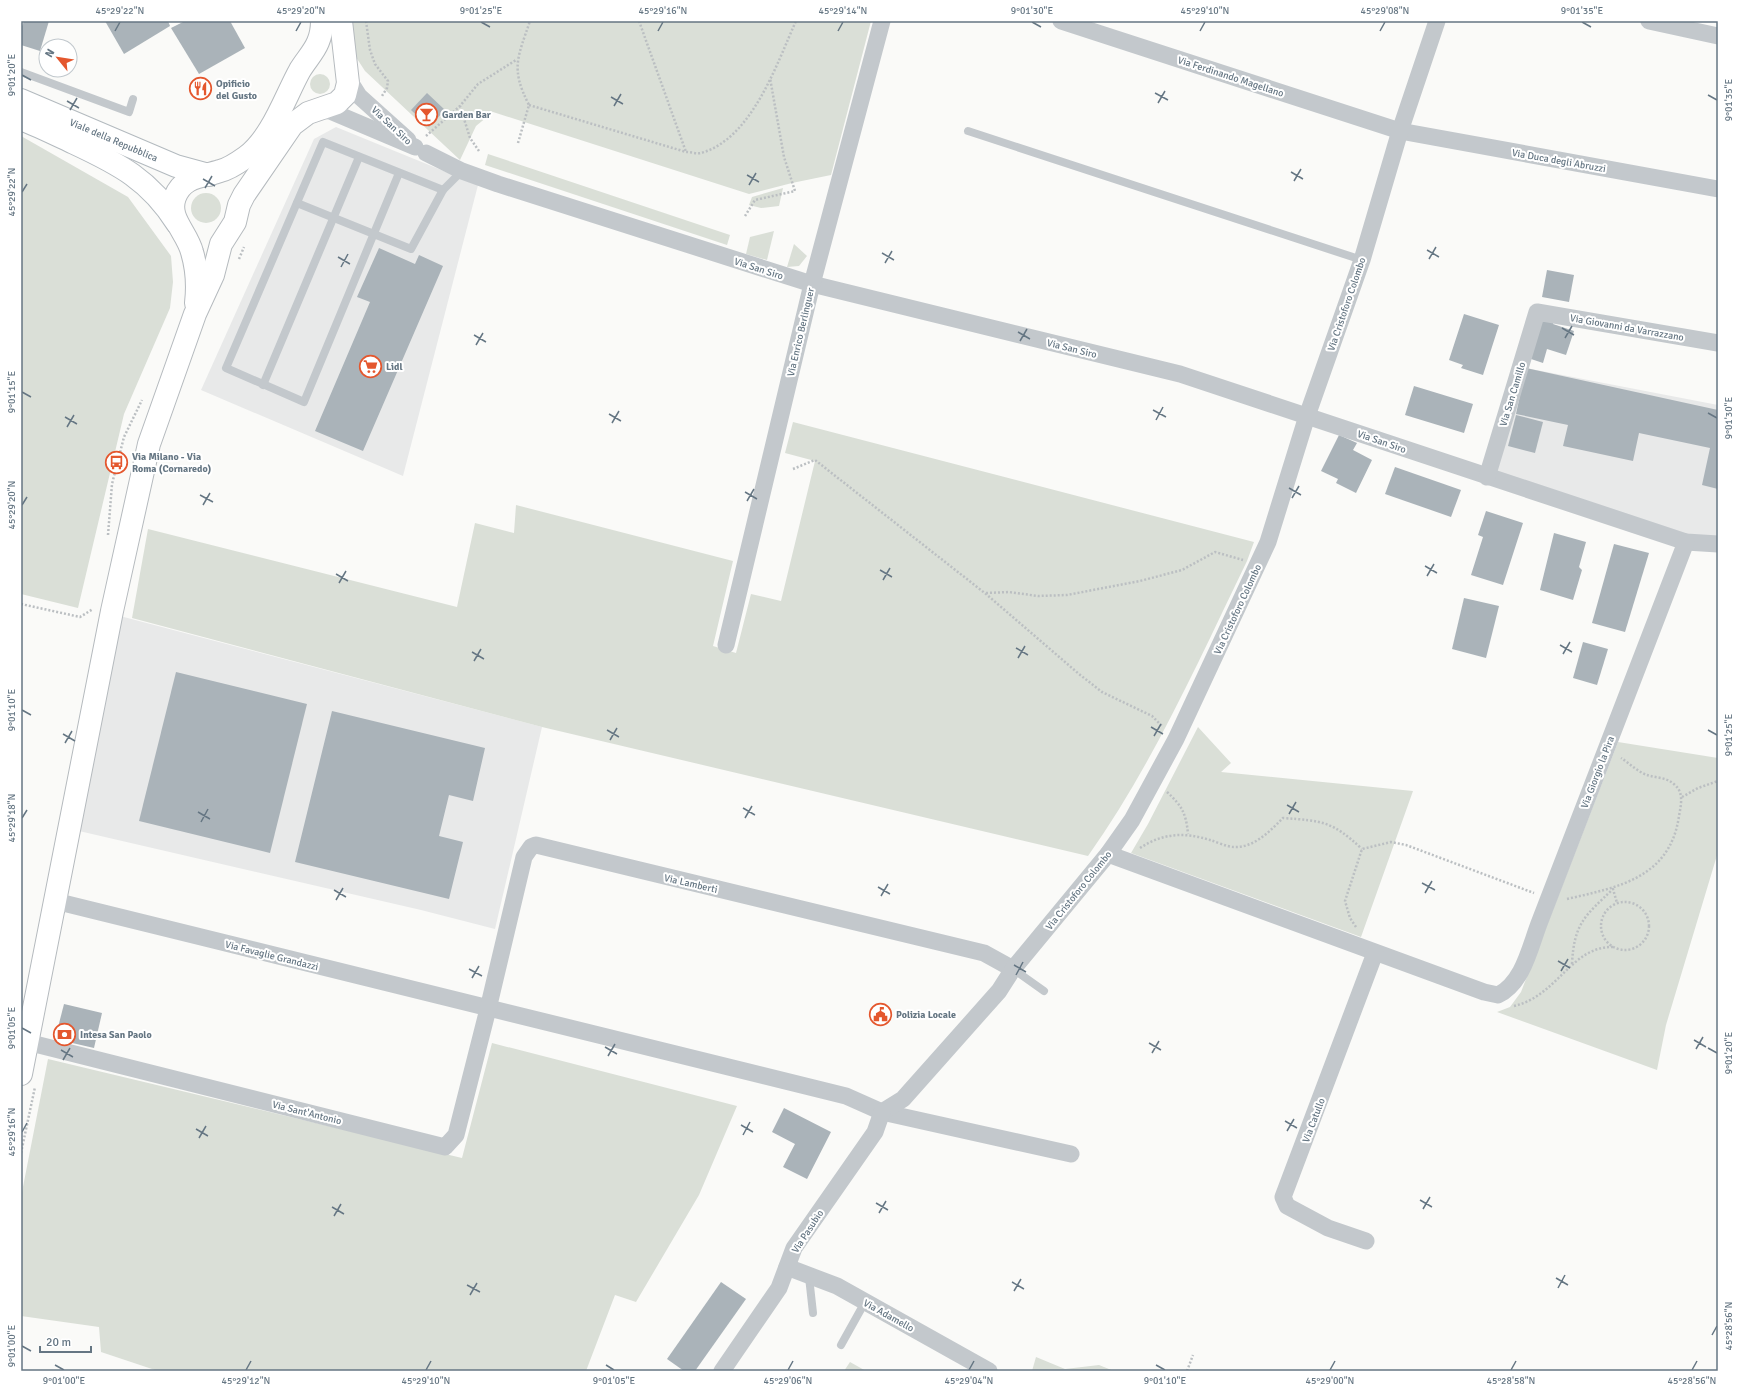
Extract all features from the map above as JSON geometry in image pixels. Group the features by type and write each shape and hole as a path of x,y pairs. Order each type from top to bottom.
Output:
{"main road":[{"path":"195,314 198,286 196,270 192,252 173,209 176,193 186,182 226,169 245,158 257,147 267,134 301,69 316,45 321,32 322,21"},
{"path":"21,1074 112,611 149,444 195,314 213,275 221,244 238,227 244,195 287,131 301,118 317,110 335,104 343,98 348,86 341,21"},
{"path":"301,69 313,60 329,59 341,66 347,77"},
{"name":"Viale della Repubblica","path":"21,100 150,156 204,175"},
{"name":"Viale della Repubblica","path":"21,119 104,157 128,171 157,196 180,227"},
{"path":"204,175 220,178 230,186 236,198 238,227"},
{"path":"180,227 192,238 205,240 221,236 238,227"}],"street":[{"name":"Via Enrico Berlinguer","path":"726,645 812,284 882,21"},
{"name":"Via Ferdinando Magellano","path":"1061,21 1400,131"},
{"name":"Via Cristoforo Colombo","path":"882,1112 903,1099 999,991 1013,969 1115,857 1132,820 1176,739 1268,542 1307,416 1362,260 1400,131 1437,21"},
{"path":"1650,21 1718,36"},
{"name":"Via San Siro","path":"317,110 330,112 415,147 359,96 347,77"},
{"name":"Via Duca degli Abruzzi","path":"1400,131 1718,189"},
{"name":"Via San Siro","path":"427,144 462,171 537,197 812,284 1180,374 1686,542 1718,544"},
{"name":"Via Giovanni da Varrazzano","path":"1537,312 1718,343"},
{"name":"Via San Camillo","path":"1487,477 1537,312"},
{"name":"Via Giorgio la Pira","path":"1498,995 1508,990 1517,980 1686,542"},
{"name":"Via Lamberti","path":"488,1009 524,857 531,847 536,845 984,953 1013,969"},
{"path":"1115,857 1484,992 1498,995"},
{"name":"Via Favaglie Grandazzi","path":"55,901 488,1009 846,1096 882,1112 1071,1154"},
{"name":"Via Catullo","path":"1366,1241 1328,1228 1287,1206 1284,1197 1369,950"},
{"name":"Via Sant'Antonio","path":"27,1042 445,1147 456,1135 488,1009"},
{"name":"Via Pasubio","path":"722,1371 779,1288 794,1248 874,1132 882,1112"},
{"name":"Via Adamello","path":"787,1267 809,1277 837,1286 989,1371"}],"lane":[{"path":"21,72 129,112 133,99"},
{"path":"968,131 1362,260"},
{"path":"399,173 304,402 226,368 323,142 443,190"},
{"path":"263,385 359,157"},
{"path":"297,203 411,249 443,190 462,171"},
{"path":"1013,969 1044,991"},
{"path":"809,1277 813,1313"},
{"path":"840,1345 865,1302"}],"path":[{"path":"366,21 370,50 375,64 388,81 387,88 382,96"},
{"path":"518,142 529,105 521,89 517,73 517,60 530,21"},
{"path":"638,21 686,152"},
{"path":"529,105 686,152 700,153 719,145 739,128 754,108 770,78 796,21"},
{"path":"420,132 427,144 478,84 517,60"},
{"path":"745,216 755,200 795,191 784,157 770,78"},
{"path":"377,91 387,101"},
{"path":"460,106 470,138 479,151"},
{"path":"236,264 238,227"},
{"path":"107,537 112,484 124,437 144,397"},
{"path":"793,469 815,460 986,594 1102,692 1152,716 1176,739"},
{"path":"986,594 1008,592 1038,596 1067,595 1140,581 1182,570 1215,552 1221,552 1257,565"},
{"path":"21,604 80,617 96,607"},
{"path":"1362,850 1396,842 1557,902 1613,889 1649,872 1662,860 1671,844 1678,824 1682,797 1676,785 1667,779 1646,774 1606,749"},
{"path":"1154,781 1179,803 1186,818 1188,834"},
{"path":"1682,797 1698,788 1718,782"},
{"path":"1115,857 1167,835 1188,834 1234,847 1255,841 1265,835 1284,818 1311,820 1330,824 1347,835 1362,850"},
{"path":"1362,850 1345,901 1350,918 1369,950"},
{"path":"1613,889 1617,903"},
{"path":"1572,965 1573,943 1577,931 1583,920 1613,889"},
{"path":"1623,902 1636,904 1647,916 1649,928 1642,942 1635,947 1623,950 1615,947 1608,943 1603,936 1601,922 1604,914 1609,907 1617,903 1623,902"},
{"path":"1498,995 1510,1006 1527,1003 1542,994 1572,965 1586,954 1596,949 1615,947"},
{"path":"1187,1371 1193,1355"}],"shaded area":[{"path":"348,21 871,21 831,175 749,194 493,112 476,126 460,160 365,71 352,51"},
{"path":"320,74 327,77 330,84 327,91 320,94 313,91 310,84 313,77"},
{"path":"336,127 478,185 403,476 201,390 314,139"},
{"path":"21,136 128,197 171,256 173,282 170,308 124,414 78,608 21,594"},
{"path":"488,154 730,235 727,245 485,165"},
{"path":"783,188 779,206 761,208 749,205 752,197"},
{"path":"206,193 216,198 221,208 216,218 206,223 196,218 191,208 196,198"},
{"path":"774,231 767,260 746,254 750,237"},
{"path":"794,244 807,256 799,266 787,267"},
{"path":"1526,368 1718,405 1718,539 1686,537 1495,473"},
{"path":"793,422 1254,542 1247,561 1174,712 1133,785 1088,856 542,727 132,618 148,529 457,607 475,523 514,533 516,505 733,561 713,646 736,653 751,594 781,601 815,461 785,453"},
{"path":"120,616 542,727 495,929 421,910 79,831"},
{"path":"1198,727 1231,763 1221,772 1413,791 1361,937 1131,853 1148,824"},
{"path":"1618,742 1718,758 1718,852 1666,1025 1657,1070 1497,1012 1510,1007 1521,992"},
{"path":"492,1043 737,1106 699,1195 636,1302 615,1295 586,1371 158,1371 101,1352 99,1327 21,1316 21,1197 48,1059 462,1158"},
{"path":"1036,1357 1065,1369 1099,1365 1114,1371 1032,1371"},
{"path":"850,1362 866,1371 844,1371"}],"building":[{"path":"24,21 49,21 44,38 38,38 38,50 21,45 21,29"},
{"path":"105,21 168,21 170,26 124,54"},
{"path":"185,21 230,21 245,48 199,74 171,28"},
{"path":"427,93 445,110 429,127 411,110"},
{"name":"Lidl","path":"379,248 415,264 419,255 443,266 363,451 315,431 370,302 357,297"},
{"path":"1547,270 1574,275 1569,302 1542,297"},
{"path":"1464,314 1499,325 1483,375 1461,368 1463,365 1449,360"},
{"path":"1542,314 1555,318 1553,324 1574,331 1566,355 1547,349 1543,363 1528,358"},
{"path":"1526,368 1718,410 1718,489 1702,485 1710,448 1639,433 1633,461 1563,446 1568,425 1516,414"},
{"path":"1414,386 1473,404 1464,433 1405,415"},
{"path":"1516,415 1543,422 1535,453 1508,446"},
{"path":"1339,435 1357,443 1353,450 1372,460 1356,493 1336,483 1338,479 1321,471"},
{"path":"1395,467 1461,490 1451,517 1385,494"},
{"path":"1486,511 1523,523 1503,585 1471,575 1483,537 1478,535"},
{"path":"1554,533 1586,542 1579,567 1582,570 1573,600 1540,590"},
{"path":"1614,544 1649,553 1625,632 1592,623"},
{"path":"1464,598 1499,606 1486,658 1452,649"},
{"path":"1583,642 1608,649 1597,685 1573,678"},
{"path":"176,672 307,704 270,853 139,821"},
{"path":"332,711 485,748 473,801 449,795 439,836 463,842 449,899 295,862"},
{"path":"64,1004 102,1013 94,1048 55,1039"},
{"path":"784,1108 831,1132 807,1179 783,1167 795,1144 772,1132"},
{"path":"721,1282 746,1299 695,1371 684,1371 667,1359"}],"place":[{"name":"Opificio del Gusto","path":"200,89"},
{"name":"Garden Bar","path":"426,114"},
{"name":"Lidl","path":"371,366"},
{"name":"Via Milano - Via Roma (Cornaredo)","path":"116,462"},
{"name":"Polizia Locale","path":"881,1014"},
{"name":"Intesa San Paolo","path":"65,1034"}]}
